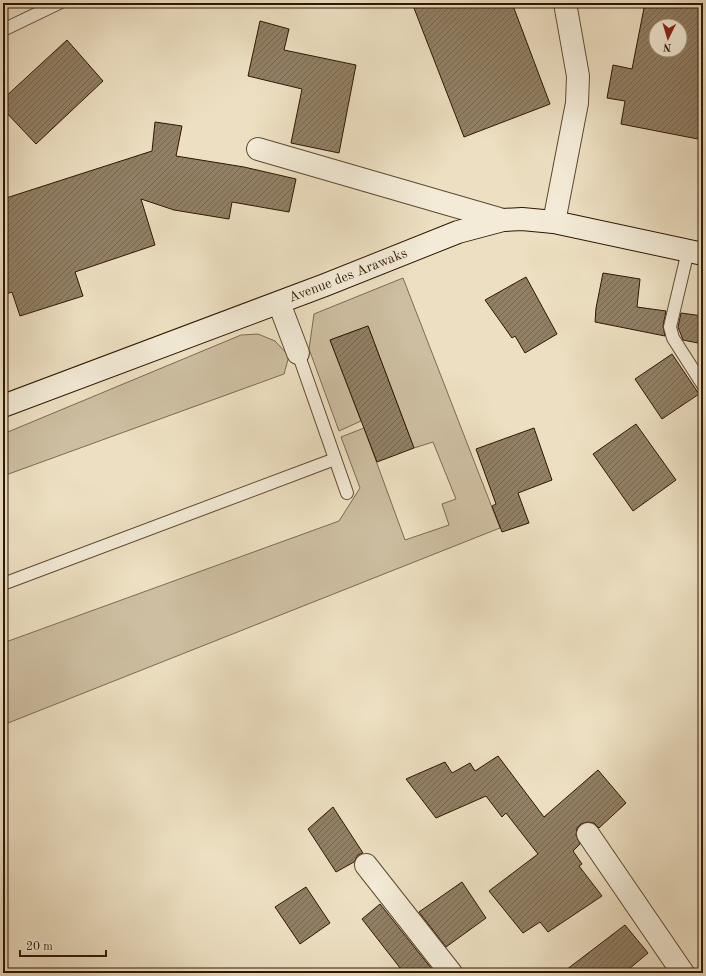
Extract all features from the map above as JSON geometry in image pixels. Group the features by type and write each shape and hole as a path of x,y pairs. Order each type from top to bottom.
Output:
{"street":[{"path":"554,222 578,103 578,76 565,3"},
{"path":"258,149 503,220"},
{"name":"Avenue des Arawaks","path":"3,406 278,303 458,232 503,220 522,219 554,222 597,230 695,253"},
{"path":"278,303 298,353"},
{"path":"588,834 683,973"},
{"path":"366,865 451,973"}],"lane":[{"path":"3,30 59,3"},
{"path":"695,253 670,327 673,338 703,386"},
{"path":"298,353 347,493"},
{"path":"3,584 336,459"}],"shaded area":[{"path":"403,278 500,528 3,725 3,643 339,521 360,488 341,437 364,428 405,540 449,525 442,504 456,499 433,442 414,448 368,326 330,340 361,421 339,431 309,349 314,314"},
{"path":"258,334 275,341 289,356 284,374 3,476 3,434 241,335"}],"building":[{"path":"412,3 512,3 550,104 464,137"},
{"path":"645,3 703,3 703,140 621,124 625,101 607,98 613,65 632,69"},
{"path":"260,21 289,29 284,50 356,65 339,153 291,143 302,89 248,76"},
{"path":"67,40 103,81 36,144 3,109 3,99"},
{"path":"155,122 182,126 176,156 244,167 296,179 289,212 232,202 229,219 174,210 141,199 155,245 75,272 83,296 20,316 12,292 3,295 3,199 152,151"},
{"path":"603,273 640,279 637,307 666,311 663,326 665,336 595,322 596,308"},
{"path":"526,277 557,334 525,353 515,336 512,338 485,300"},
{"path":"681,313 703,316 703,344 683,340 678,327"},
{"path":"368,326 414,448 377,462 330,340"},
{"path":"672,354 699,394 662,419 635,379"},
{"path":"636,424 676,480 633,511 593,454"},
{"path":"534,428 552,480 518,493 529,523 502,532 492,506 496,504 476,449"},
{"path":"498,756 544,817 598,770 626,803 599,828 594,823 587,822 581,824 577,828 576,835 580,844 573,851 582,864 579,866 602,896 548,932 540,922 523,933 489,891 538,854 506,813 502,817 486,796 436,818 406,779 445,762 452,773 470,763 475,771"},
{"path":"333,807 363,853 358,855 354,862 336,872 308,829"},
{"path":"462,882 486,918 446,947 419,912"},
{"path":"306,887 330,923 300,944 275,907"},
{"path":"380,904 435,973 404,973 362,919"},
{"path":"625,925 648,953 629,969 622,973 562,973"}]}
